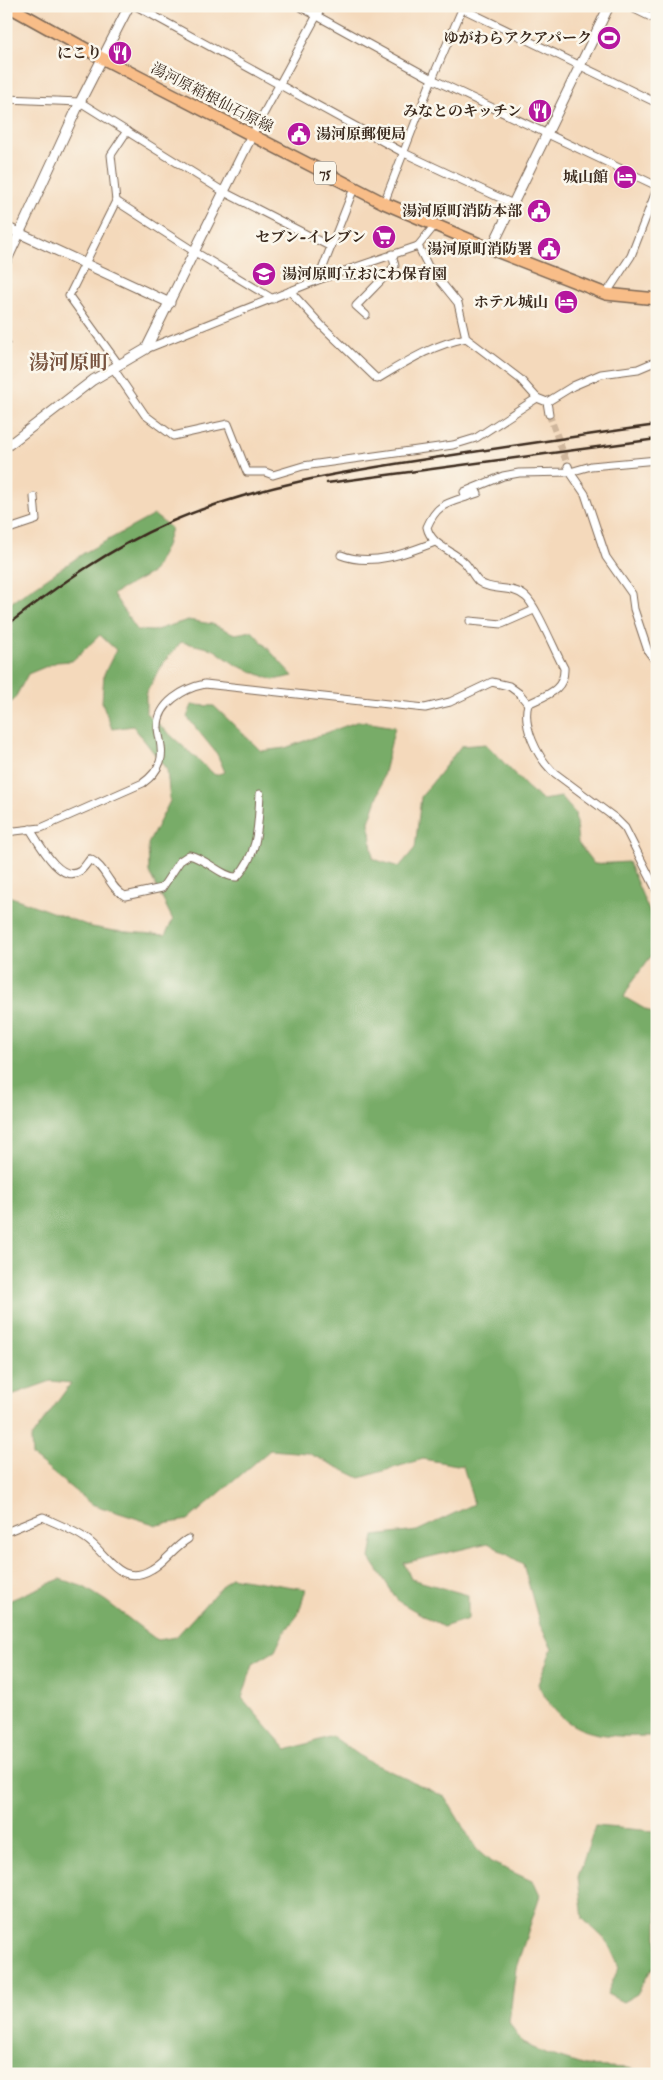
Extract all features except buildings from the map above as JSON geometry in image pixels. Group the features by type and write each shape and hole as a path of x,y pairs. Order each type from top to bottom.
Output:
{"main road":[{"name":"湯河原箱根仙石原線","path":"8,6 102,58 384,203 491,249 606,294 657,299"}],"street":[{"path":"6,262 80,102 129,6"},
{"path":"136,6 404,153 513,204"},
{"path":"299,6 432,79 657,187 631,256 606,294"},
{"path":"146,349 278,84 322,6"},
{"path":"491,249 609,6"},
{"path":"628,6 657,20"},
{"path":"384,203 461,7 657,103"},
{"path":"6,99 80,102 224,192 331,247"},
{"path":"127,131 111,155 116,201 69,296 146,415 173,436 228,424 247,472 264,472 273,476 303,466 453,445 476,438 537,398"},
{"path":"318,280 354,188"},
{"path":"116,201 194,252 273,299"},
{"path":"6,446 93,380 146,349 318,280 418,246 435,225"},
{"path":"6,227 170,303"},
{"path":"418,246 428,266 458,303 466,338 520,379 537,398 547,402"},
{"path":"366,315 356,306 395,266 392,254"},
{"path":"290,291 322,326 377,379 423,351 447,342 466,338"},
{"path":"547,402 573,386 601,374 638,369 657,361"},
{"path":"547,402 549,414"},
{"path":"466,497 464,492 503,476 657,460"},
{"path":"569,469 585,494 606,557 632,594 634,609 648,651 657,663"},
{"path":"478,492 443,504 436,511 427,527 428,534 435,542 464,562 479,582 525,595 564,668 563,682 559,687 528,704 526,711 530,731 543,762 552,771 615,818 625,828 657,891"},
{"path":"6,530 36,520 34,497"},
{"path":"341,555 354,560 403,555 435,542"},
{"path":"470,621 502,624 534,610"},
{"path":"6,832 41,828 147,780 160,762 160,718 164,708 174,697 191,687 205,684 425,708 450,702 492,682 509,686 520,694 528,704"},
{"path":"30,829 58,868 65,873 73,874 82,869 90,859 96,862 117,892 125,896 162,888 180,861 189,856 200,858 226,875 237,877 243,871 258,840 260,794"},
{"path":"6,1532 43,1517 86,1538 119,1572 129,1574 140,1574 153,1569 188,1539"}],"green space":[{"path":"154,515 171,528 166,546 153,572 113,594 137,630 153,631 188,620 212,624 235,634 252,631 293,676 273,680 236,665 213,649 181,642 163,663 146,693 146,713 215,775 225,772 217,754 187,717 192,705 214,706 261,751 285,748 359,721 395,727 379,793 369,822 373,859 399,867 415,848 421,797 461,746 486,744 542,800 561,797 575,813 578,843 594,864 628,862 657,929 657,948 632,982 624,997 657,1016 657,1738 651,1736 599,1734 571,1724 559,1715 538,1684 552,1648 540,1625 523,1564 488,1543 404,1563 411,1579 468,1595 468,1619 443,1627 398,1601 370,1558 374,1536 417,1531 474,1504 463,1466 423,1459 360,1478 308,1453 270,1450 188,1520 157,1525 91,1504 32,1456 31,1438 71,1383 51,1381 6,1397 6,895 92,927 115,931 165,935 173,920 149,872 148,844 170,801 167,770 133,726 112,729 102,702 104,674 116,650 100,635 72,661 57,662 28,674 14,700 6,706 6,606 84,553"},
{"path":"230,1577 306,1589 298,1615 283,1634 275,1651 253,1664 242,1698 287,1750 332,1736 366,1760 445,1797 477,1850 491,1862 534,1882 540,1895 516,1968 509,2022 522,2043 545,2053 585,2066 628,2068 654,2074 6,2074 6,1602 60,1579 84,1587 106,1601 157,1640 176,1637"},
{"path":"657,1825 657,1967 652,1968 637,1994 623,2002 607,1994 619,1967 607,1941 583,1919 578,1877 595,1826 654,1831"}],"tunnel":[{"path":"549,414 568,466"}],"railway":[{"path":"6,626 84,569 125,544 168,523 234,499 302,481 370,468 657,425"},
{"path":"327,483 657,439"}],"place":[{"name":"ゆがわらアクアパーク","path":"609,38"},
{"name":"にこり","path":"120,53"},
{"name":"みなとのキッチン","path":"540,111"},
{"name":"湯河原郵便局","path":"299,134"},
{"name":"城山館","path":"625,177"},
{"name":"湯河原町消防本部","path":"539,211"},
{"name":"セブン-イレブン","path":"384,237"},
{"name":"湯河原町消防署","path":"549,249"},
{"name":"湯河原町立おにわ保育園","path":"264,274"},
{"name":"ホテル城山","path":"566,302"}],"district":[{"name":"湯河原町","path":"69,363"}]}
